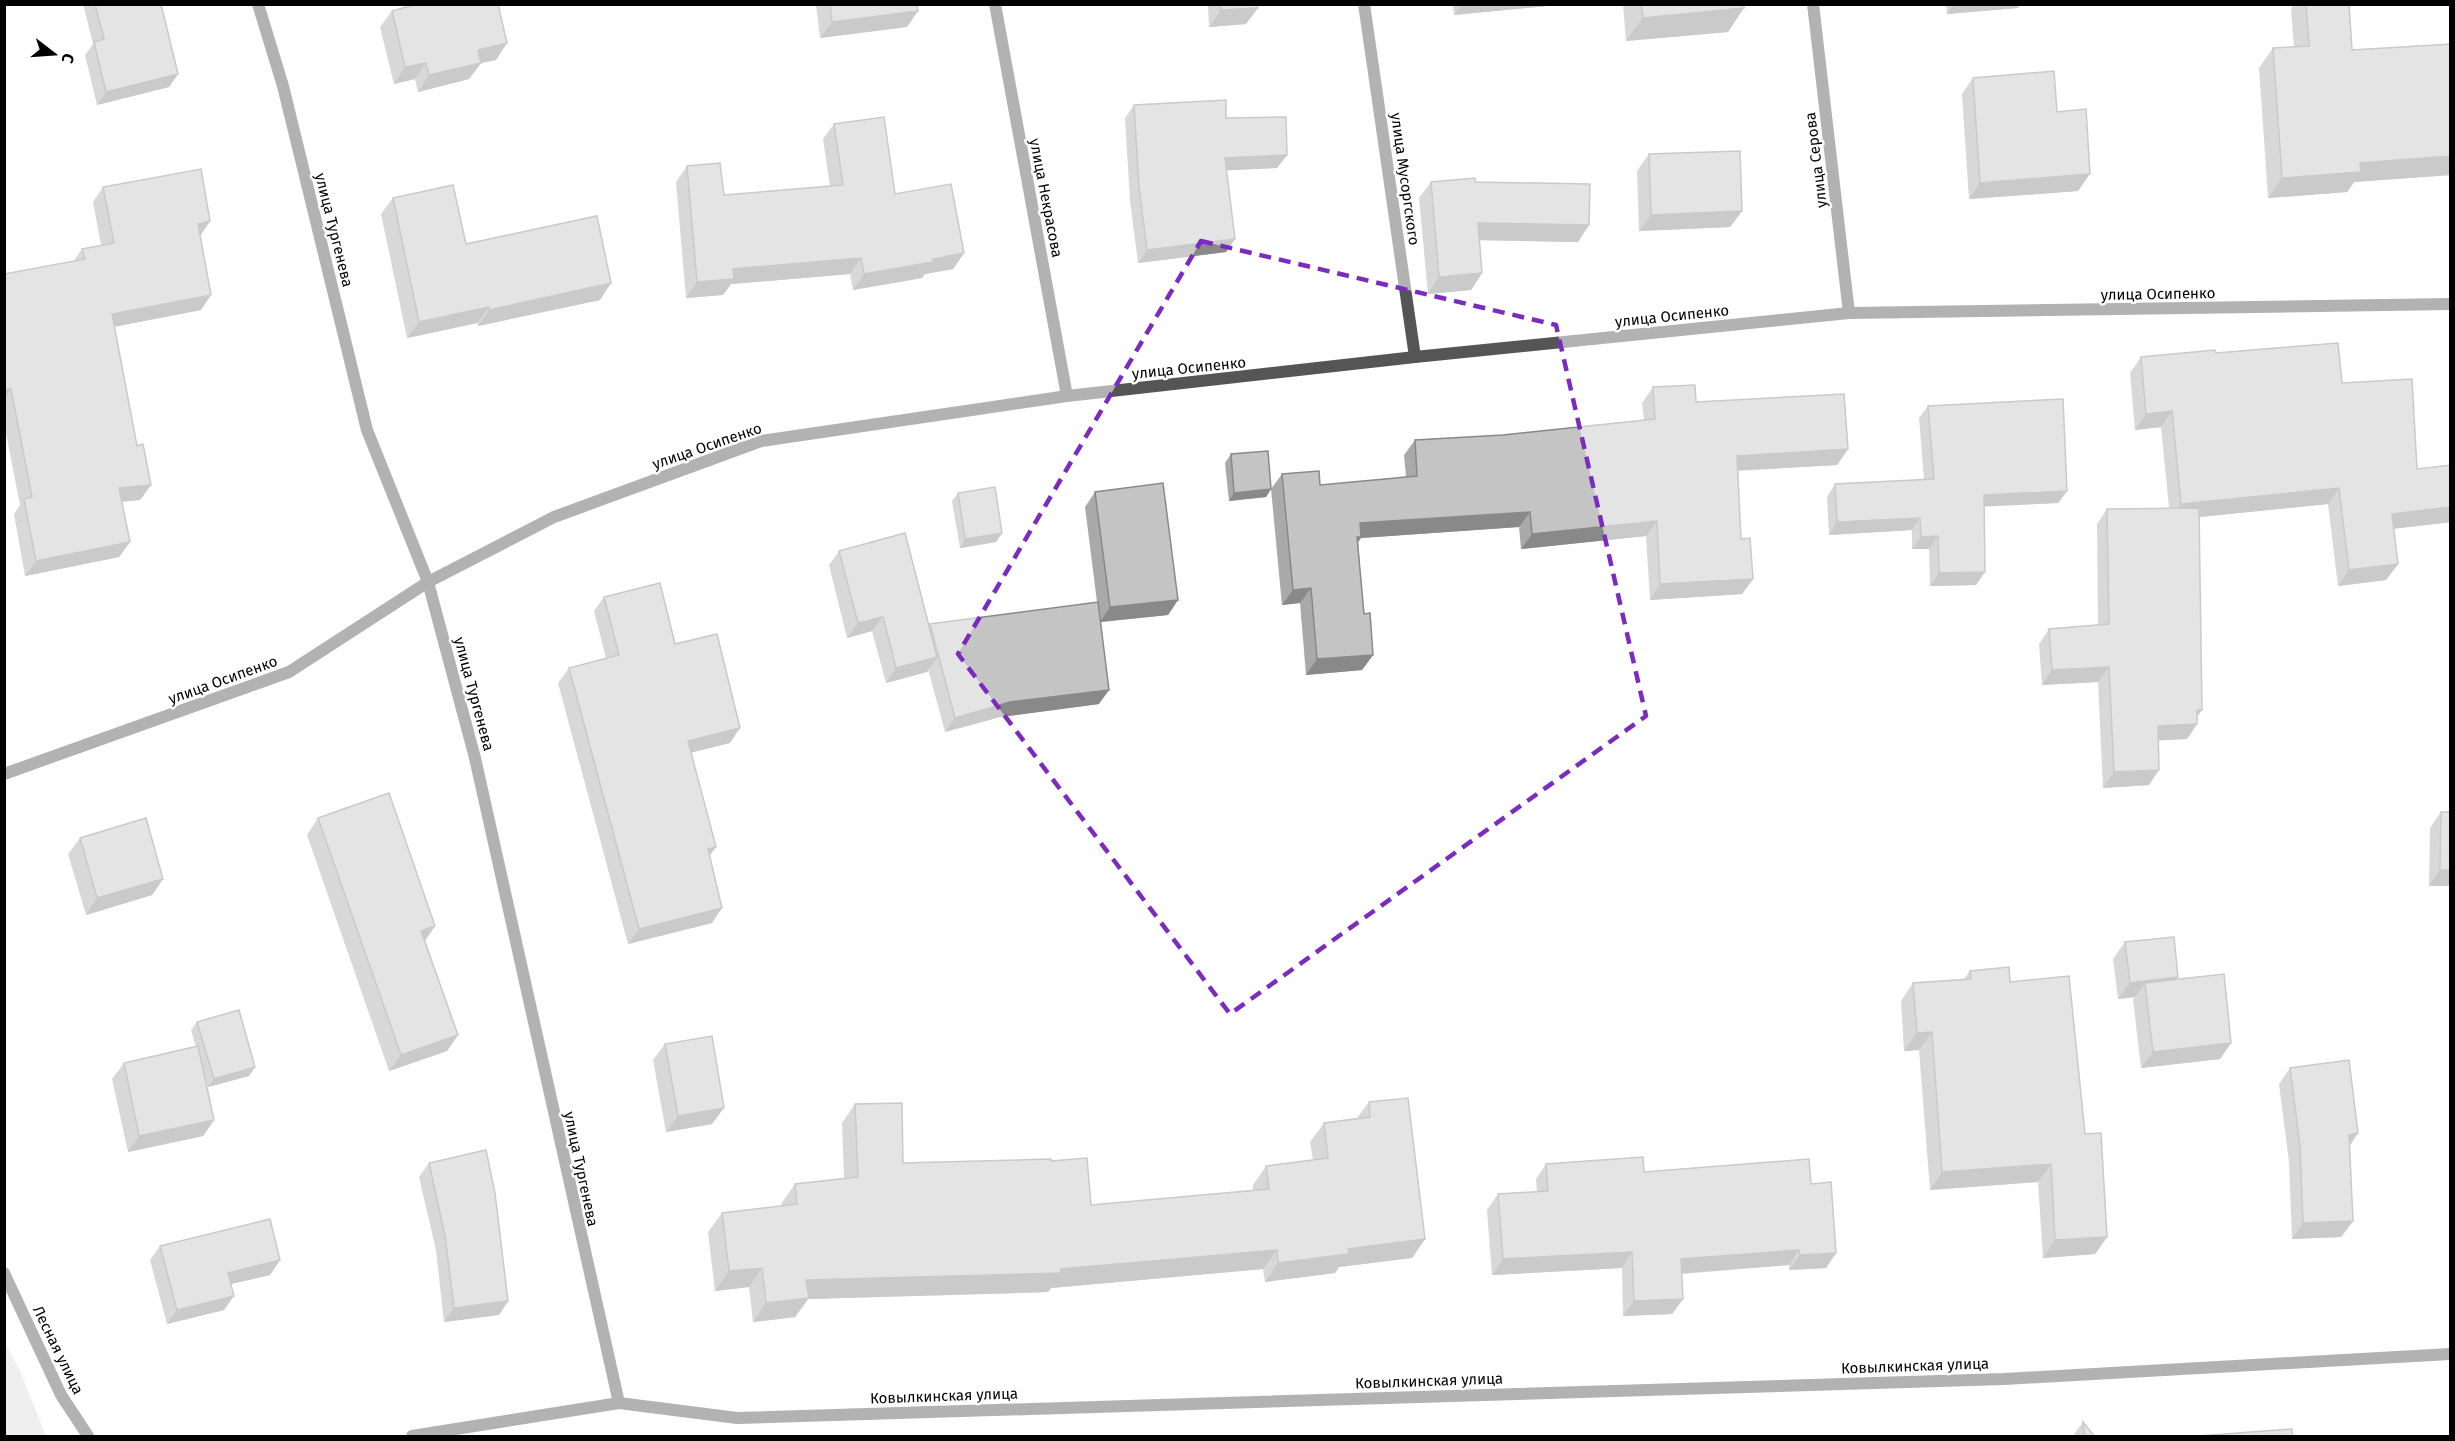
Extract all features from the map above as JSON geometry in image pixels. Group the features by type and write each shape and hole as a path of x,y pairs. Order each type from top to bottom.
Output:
{"street":[{"name":"улица Тургенева","path":"258,4 283,86 367,430 428,582 476,758 619,1403"},
{"name":"улица Некрасова","path":"995,4 1067,396"},
{"name":"улица Мусоргского","path":"1364,4 1415,357"},
{"name":"улица Серова","path":"1813,4 1849,313"},
{"name":"улица Осипенко","path":"6,770 289,672 428,582 554,517 761,441 1067,396 1415,357 1849,313 2451,304"},
{"name":"Лесная улица","path":"4,1273 61,1395 88,1437"},
{"name":"Ковылкинская улица","path":"412,1437 619,1403 737,1418 2004,1379 2451,1354"}],"highlighted area":[{"path":"1201,241 1556,325 1646,716 1230,1014 958,654"}],"shaded area":[{"path":"4,1341 20,1371 46,1436 5,1436"}],"building":[{"path":"95,4 161,4 178,74 106,92 94,42 104,39"},
{"path":"417,4 498,4 507,43 478,50 481,63 429,75 426,63 405,67 392,11"},
{"path":"830,4 917,4 918,11 832,22"},
{"path":"1220,4 1257,4 1258,8 1221,10"},
{"path":"1641,4 1744,4 1744,8 1643,18"},
{"path":"2306,4 2349,4 2352,50 2451,44 2451,156 2360,163 2361,172 2282,178 2273,48 2309,46"},
{"path":"2054,71 2057,112 2086,109 2090,174 1980,183 1973,78"},
{"path":"1226,100 1226,118 1286,117 1287,155 1225,158 1235,239 1147,250 1139,187 1134,105"},
{"path":"884,117 895,194 951,184 964,253 933,259 933,262 864,274 861,258 733,269 734,279 697,282 687,166 720,163 724,195 843,185 834,124"},
{"path":"1740,151 1742,211 1651,215 1649,154"},
{"path":"201,169 210,221 198,224 211,295 112,314 137,446 143,444 151,485 119,488 130,542 36,561 24,499 32,497 11,389 4,390 4,274 85,259 82,249 114,243 103,187"},
{"path":"1475,178 1475,182 1590,184 1589,225 1478,223 1482,273 1439,277 1431,182"},
{"path":"453,185 466,244 597,216 611,283 489,310 489,307 419,322 393,198"},
{"path":"2338,343 2342,383 2412,379 2417,469 2451,465 2451,507 2392,514 2398,564 2349,570 2339,488 2181,504 2172,411 2146,414 2141,357"},
{"path":"1695,385 1696,402 1844,394 1848,449 1737,456 1741,539 1750,538 1753,579 1660,584 1657,521 1532,534 1530,512 1360,523 1361,537 1357,537 1364,614 1370,613 1373,655 1317,659 1311,588 1293,590 1282,474 1319,471 1320,485 1417,476 1415,440 1503,435 1655,419 1653,387"},
{"path":"2063,399 2067,491 1984,495 1985,572 1939,573 1938,536 1921,537 1920,518 1837,522 1835,484 1934,479 1928,406"},
{"path":"1268,451 1271,489 1234,493 1231,454"},
{"path":"1163,483 1178,600 1110,607 1095,492"},
{"path":"995,487 1002,533 965,539 958,493"},
{"path":"2199,508 2202,710 2197,710 2197,724 2158,726 2159,770 2114,772 2109,667 2052,670 2049,629 2109,624 2107,509"},
{"path":"905,533 937,657 896,668 883,617 858,623 839,551"},
{"path":"660,583 675,644 717,634 740,728 688,741 716,847 708,849 722,908 639,929 569,668 619,655 604,597"},
{"path":"1098,602 1109,690 1010,702 955,718 930,624"},
{"path":"389,793 435,926 421,931 458,1035 401,1055 318,818"},
{"path":"2441,812 2451,812 2451,870 2440,870"},
{"path":"146,818 163,879 97,898 80,838"},
{"path":"2174,937 2178,977 2130,983 2125,942"},
{"path":"2009,967 2010,982 2069,976 2085,1134 2101,1133 2107,1237 2055,1240 2051,1164 1942,1172 1932,1032 1917,1033 1913,983 1971,979 1970,971"},
{"path":"2224,974 2231,1043 2153,1052 2145,983"},
{"path":"239,1010 255,1067 214,1079 197,1022"},
{"path":"712,1036 724,1108 678,1116 665,1044"},
{"path":"198,1046 214,1120 139,1136 124,1063"},
{"path":"2349,1060 2358,1133 2349,1135 2353,1221 2303,1223 2300,1146 2290,1068"},
{"path":"1408,1098 1425,1239 1348,1249 1349,1254 1278,1263 1277,1250 1061,1269 1061,1273 806,1280 809,1298 766,1303 762,1268 729,1271 722,1213 797,1204 795,1184 858,1177 855,1104 902,1103 903,1163 1051,1159 1051,1161 1087,1158 1091,1205 1269,1189 1266,1166 1328,1158 1324,1123 1370,1117 1369,1102"},
{"path":"486,1150 495,1193 508,1301 454,1308 445,1236 429,1163"},
{"path":"1643,1157 1644,1172 1809,1159 1811,1184 1831,1182 1836,1253 1800,1255 1799,1250 1681,1259 1683,1299 1634,1301 1632,1252 1503,1259 1498,1194 1548,1191 1546,1164"},
{"path":"270,1219 280,1260 228,1273 234,1296 177,1310 160,1246"},
{"path":"2083,1422 2095,1437 2085,1437"},
{"path":"2292,1429 2293,1437 2184,1437"}]}
